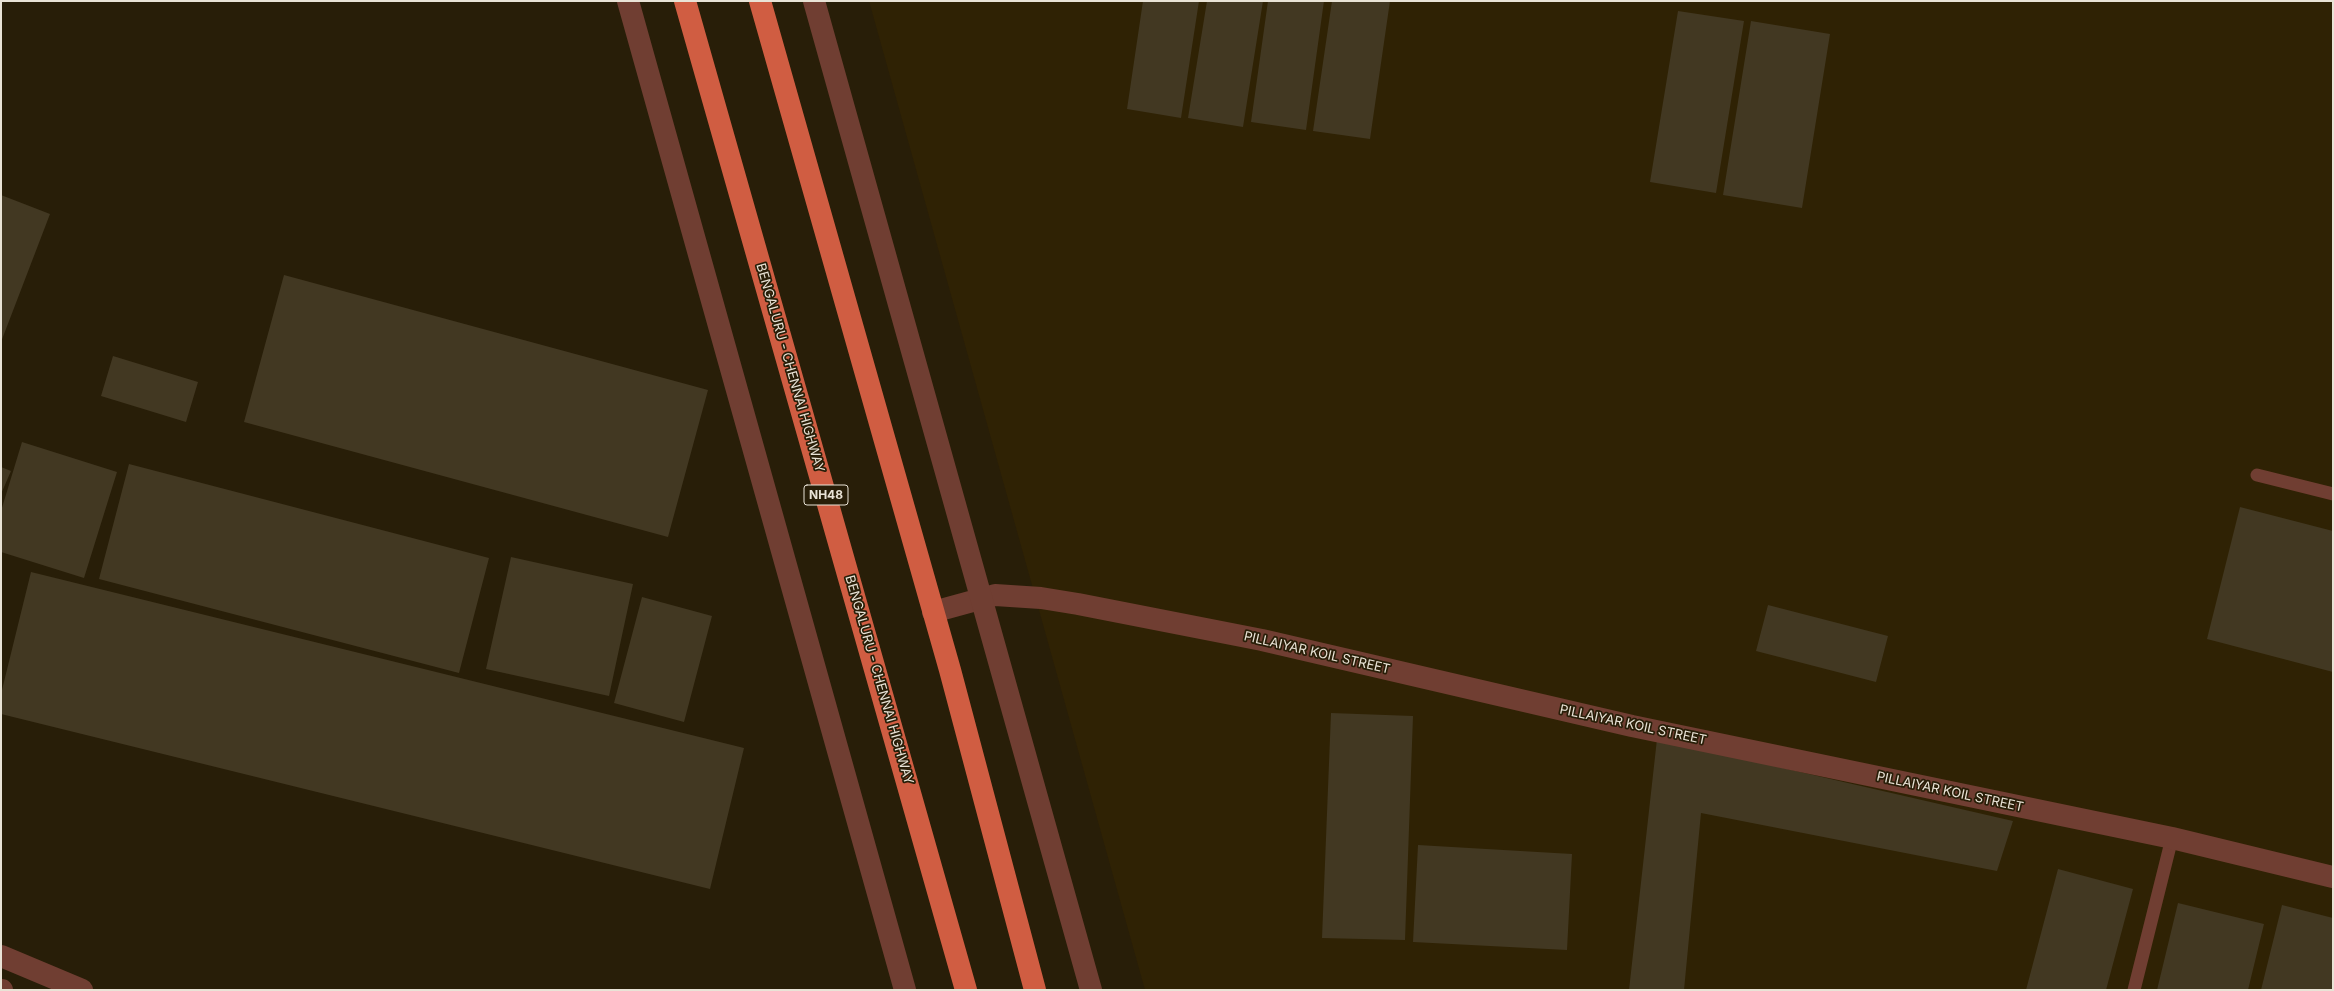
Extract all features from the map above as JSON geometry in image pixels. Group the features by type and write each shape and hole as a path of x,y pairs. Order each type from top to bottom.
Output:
{"highway":[{"name":"BENGALURU - CHENNAI HIGHWAY","path":"685,1 966,990"},
{"path":"760,1 933,612 1035,990"}],"street":[{"path":"628,1 905,990"},
{"path":"814,1 1091,990"},
{"name":"PILLAIYAR KOIL STREET","path":"933,612 981,598 1011,595 1048,599 1262,640 1632,726 2172,838 2333,877"},
{"path":"1,956 82,990"}],"lane":[{"path":"2257,475 2333,494"},
{"path":"2134,990 2172,838"}],"shaded area":[{"path":"869,1 2333,1 2333,990 1145,990"}],"building":[{"path":"1143,1 1199,1 1181,118 1127,109"},
{"path":"1207,1 1263,1 1243,127 1188,118"},
{"path":"1268,1 1324,1 1306,130 1251,122"},
{"path":"1332,1 1390,1 1370,139 1313,131"},
{"path":"1678,11 1744,21 1716,193 1650,182"},
{"path":"1751,21 1830,34 1802,208 1723,195"},
{"path":"1,195 50,214 1,342"},
{"path":"284,275 708,390 668,537 244,422"},
{"path":"113,356 198,382 186,422 101,396"},
{"path":"22,442 117,472 84,578 1,552 1,511"},
{"path":"129,464 489,558 459,673 99,579"},
{"path":"1,467 11,471 1,494"},
{"path":"2240,507 2333,531 2333,672 2207,639"},
{"path":"511,557 633,584 609,696 486,669"},
{"path":"31,572 744,748 710,889 1,714 1,694"},
{"path":"642,597 712,616 684,722 614,703"},
{"path":"1768,605 1888,636 1876,682 1756,651"},
{"path":"1331,713 1413,716 1405,940 1322,938"},
{"path":"1657,739 2013,821 1997,871 1701,813 1684,990 1629,990"},
{"path":"1418,845 1572,854 1567,950 1413,942"},
{"path":"2058,869 2133,889 2106,990 2026,990"},
{"path":"2178,903 2264,924 2248,990 2157,990"},
{"path":"2282,905 2333,918 2333,990 2261,990"}]}
